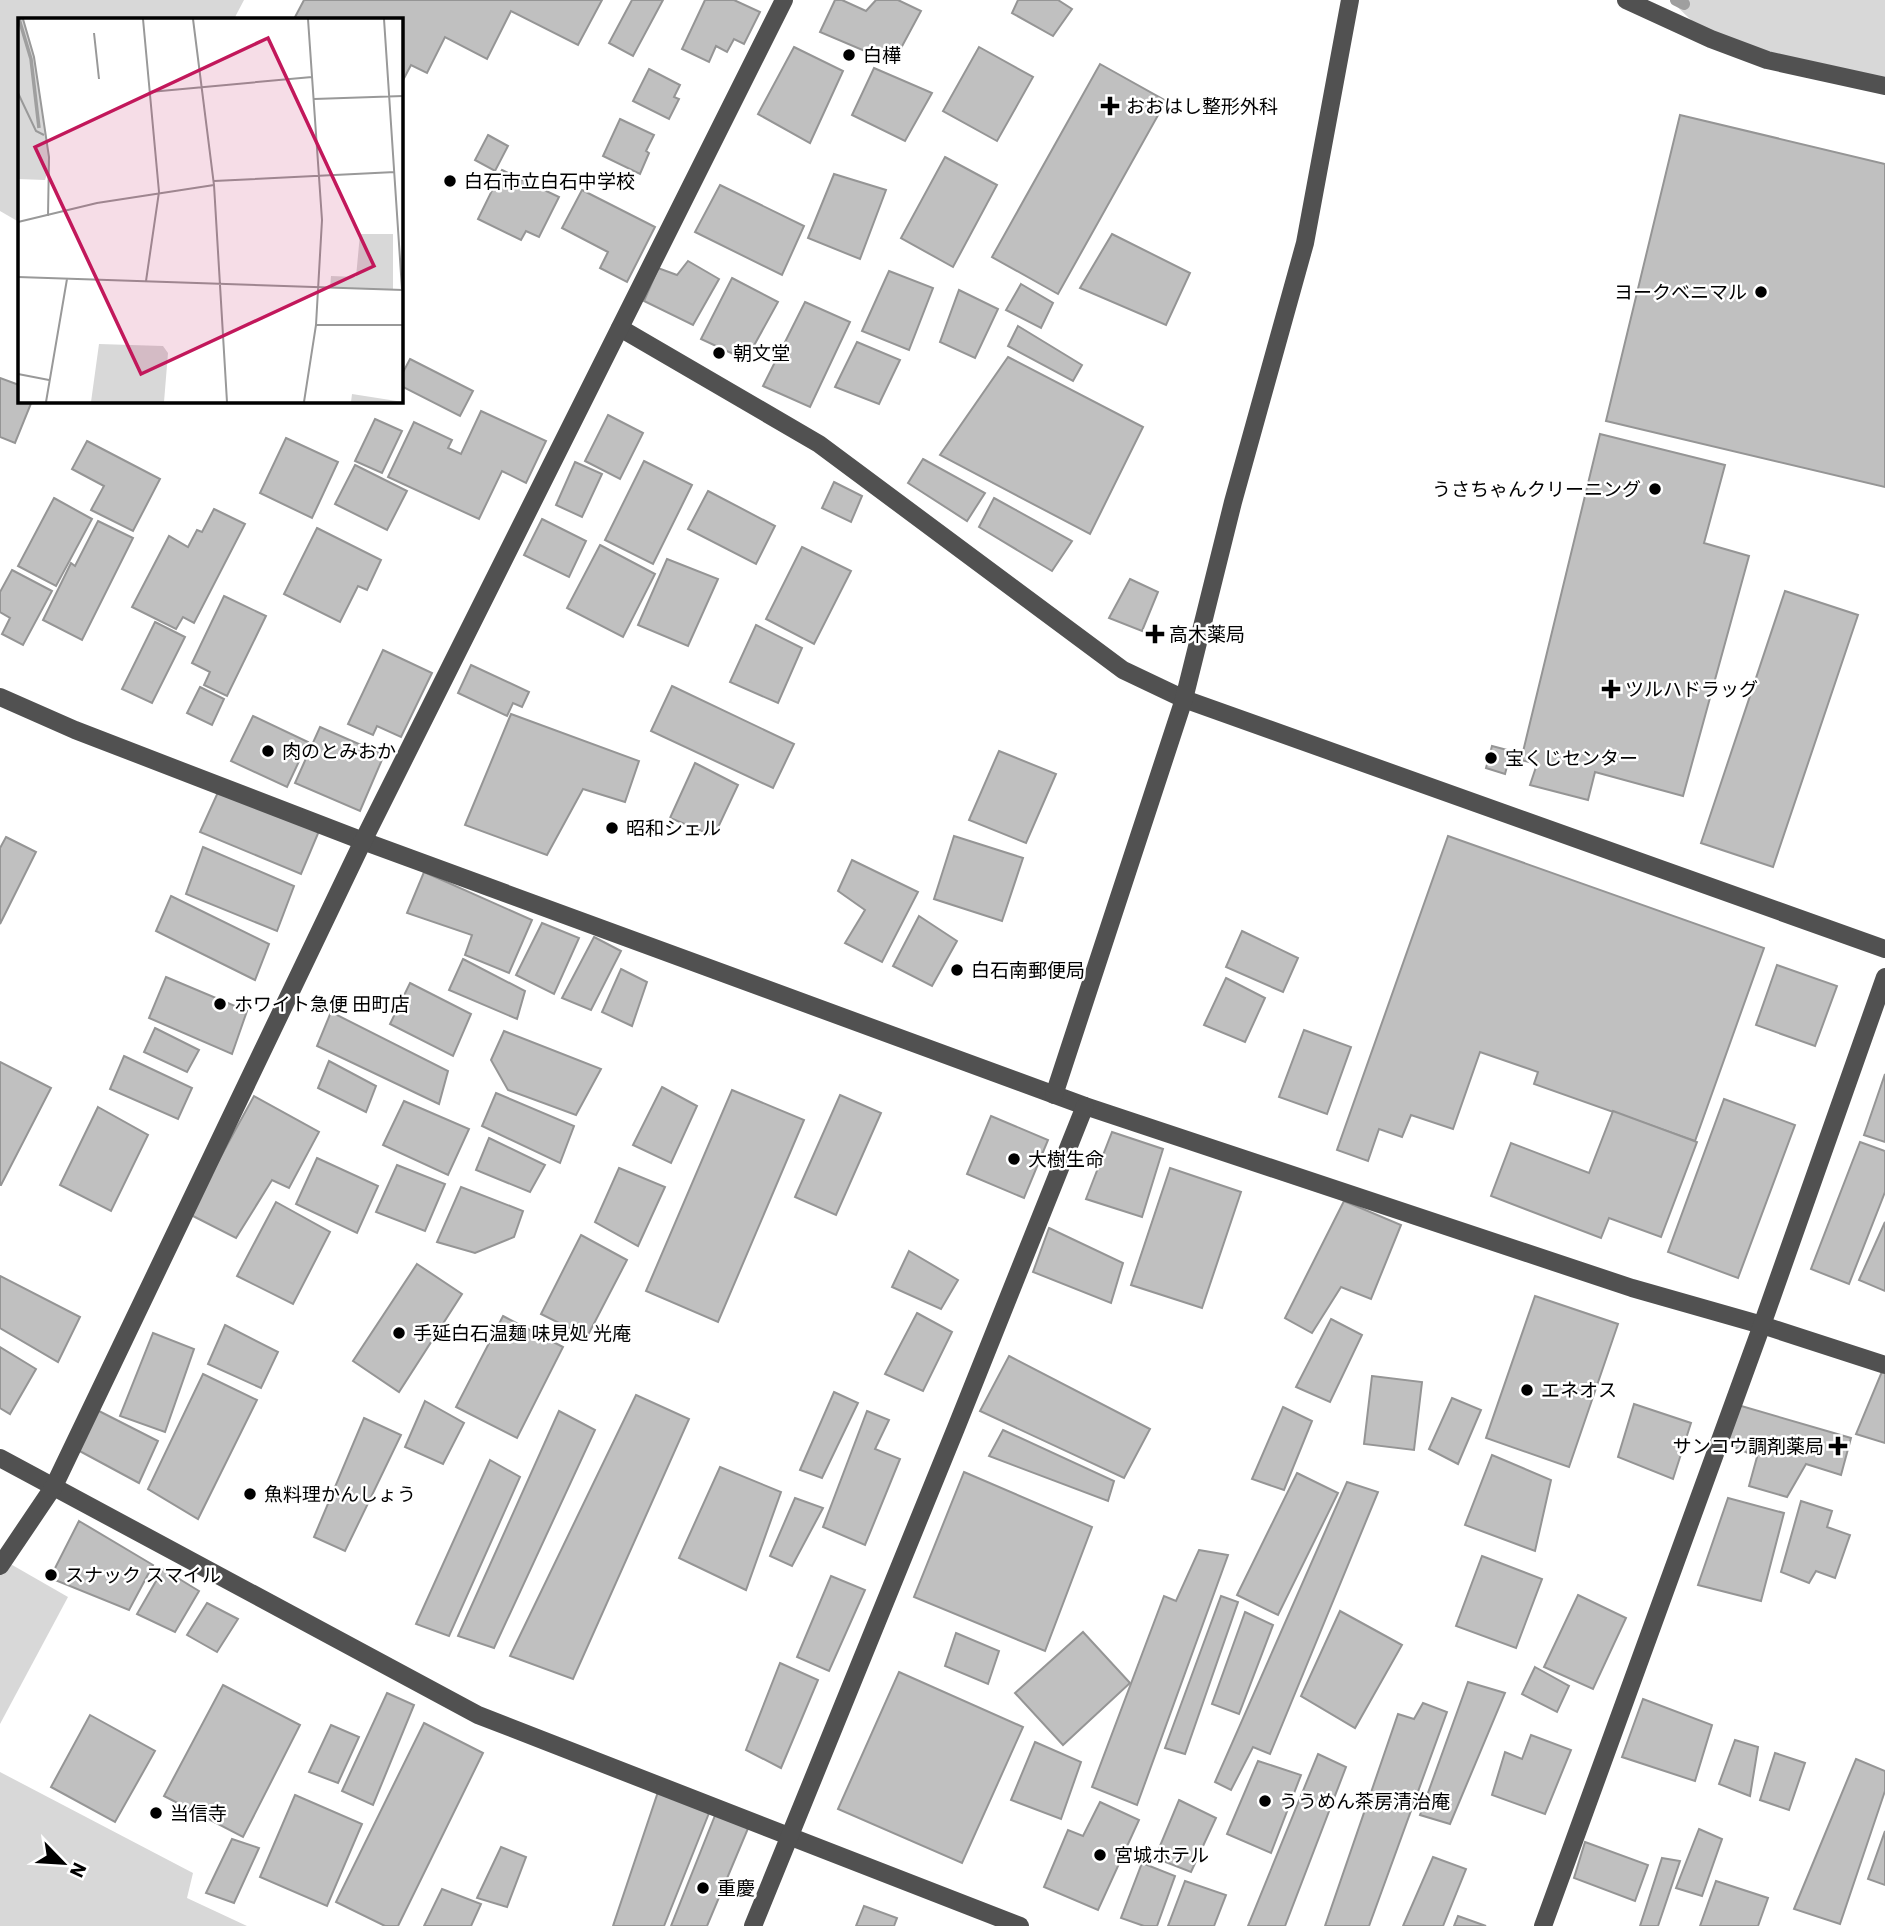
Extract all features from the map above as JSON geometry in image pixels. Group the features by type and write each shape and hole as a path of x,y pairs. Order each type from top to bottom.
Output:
{"street":[{"path":"0,1566 54,1486 363,841 784,0"},
{"path":"1054,1095 1184,699 1233,502 1304,243 1350,0"},
{"path":"1626,0 1712,39 1767,60 1885,86"},
{"path":"620,328 819,444 1123,670 1184,699 1885,949"},
{"path":"0,697 75,730 363,841 1085,1106 1632,1288 1762,1325 1885,1365"},
{"path":"1542,1926 1762,1325 1885,977"},
{"path":"753,1926 1085,1106"},
{"path":"0,1458 478,1715 1020,1926"}],"shaded area":[{"path":"0,0 244,0 235,18 18,18 18,221 0,211"},
{"path":"1670,0 1885,0 1885,86 1711,39"},
{"path":"0,1558 68,1597 0,1724"},
{"path":"0,1772 193,1873 187,1898 247,1926 0,1926"}],"building":[{"path":"304,0 602,0 578,45 511,11 487,59 445,37 427,73 411,65 402,82 402,18 295,18"},
{"path":"632,0 663,0 633,56 609,43"},
{"path":"705,0 734,0 760,12 744,44 734,39 727,52 716,46 709,62 682,49"},
{"path":"835,0 842,0 866,11 876,0 898,0 921,11 893,63 820,32"},
{"path":"1018,0 1058,0 1072,9 1053,36 1012,13"},
{"path":"794,47 843,71 810,143 758,114"},
{"path":"979,47 1033,77 997,141 943,111"},
{"path":"1100,64 1166,101 1058,294 992,257"},
{"path":"874,68 932,93 905,141 852,115"},
{"path":"649,69 680,85 674,97 679,99 669,119 633,101"},
{"name":"ヨークベニマル","path":"1680,115 1885,164 1885,487 1606,421"},
{"path":"620,119 654,135 646,151 649,153 640,174 603,156"},
{"path":"488,135 508,146 495,171 475,160"},
{"path":"945,157 997,185 953,267 901,238"},
{"path":"502,170 559,197 539,237 526,231 521,240 478,219"},
{"path":"834,174 886,190 860,259 808,238"},
{"path":"720,185 804,226 782,275 695,232"},
{"path":"582,190 655,227 627,282 600,268 608,252 562,228"},
{"path":"1112,234 1190,273 1166,325 1080,288"},
{"path":"688,261 719,279 693,325 644,301 658,268 677,275"},
{"path":"889,271 933,288 909,350 862,331"},
{"path":"732,278 778,302 746,360 701,339"},
{"path":"1021,284 1053,303 1041,328 1006,310"},
{"path":"959,290 998,309 975,358 940,342"},
{"path":"805,302 850,322 810,407 763,386"},
{"path":"1018,326 1082,365 1073,381 1008,346"},
{"path":"857,342 900,360 879,404 835,387"},
{"path":"1008,357 1143,427 1090,534 940,455"},
{"path":"410,359 473,391 460,416 402,387 402,374"},
{"path":"0,378 18,385 18,402 32,402 15,443 0,437"},
{"path":"481,411 546,441 526,483 502,471 479,519 388,477 414,422 452,440 448,448 461,454"},
{"path":"608,415 643,433 620,479 585,461"},
{"path":"375,419 402,431 382,473 355,461"},
{"path":"1600,434 1725,465 1704,543 1749,556 1683,796 1595,772 1588,800 1530,785 1537,764 1521,760"},
{"path":"286,438 338,462 312,518 260,493"},
{"path":"87,441 160,479 133,531 91,510 104,486 72,469"},
{"path":"923,459 985,493 967,521 908,483"},
{"path":"644,461 692,485 653,564 605,540"},
{"path":"575,462 602,474 582,517 556,505"},
{"path":"355,465 407,491 387,530 335,504"},
{"path":"834,482 862,496 851,522 822,508"},
{"path":"708,491 775,526 756,564 688,529"},
{"path":"54,498 92,519 56,586 18,566"},
{"path":"994,498 1072,541 1052,571 979,527"},
{"path":"214,509 245,524 194,623 183,617 176,629 132,607 169,536 188,547 197,530 202,532"},
{"path":"542,519 586,541 569,577 524,555"},
{"path":"98,521 133,538 82,640 43,620 71,563 75,566"},
{"path":"317,528 381,560 367,590 358,586 340,622 284,594"},
{"path":"600,545 655,574 623,637 567,608"},
{"path":"802,547 851,571 814,644 766,619"},
{"path":"667,559 718,579 688,646 638,625"},
{"path":"12,570 52,591 23,645 2,634 10,618 0,612 0,592"},
{"path":"1130,579 1158,592 1142,631 1109,618"},
{"path":"1785,591 1858,615 1773,867 1701,843"},
{"path":"224,596 266,616 227,696 204,685 210,672 192,663"},
{"path":"155,622 185,637 152,703 122,689"},
{"path":"756,625 802,648 778,703 730,682"},
{"path":"383,650 432,673 401,737 377,726 373,735 348,724"},
{"path":"471,665 529,692 522,707 513,703 507,716 458,693"},
{"path":"672,686 794,744 773,788 651,731"},
{"path":"200,687 224,699 212,725 187,713"},
{"path":"511,714 639,761 625,802 583,789 547,855 465,825"},
{"path":"253,716 308,742 287,787 231,761"},
{"path":"320,727 384,755 360,811 295,783"},
{"path":"1492,746 1511,751 1505,774 1486,768"},
{"path":"999,751 1056,774 1026,843 969,820"},
{"path":"695,763 738,785 714,836 670,818"},
{"path":"219,790 319,831 301,874 200,832"},
{"path":"954,836 1023,858 1002,921 934,899"},
{"path":"1448,836 1764,948 1695,1141 1534,1084 1538,1072 1480,1052 1453,1129 1411,1115 1402,1137 1379,1129 1368,1161 1337,1150"},
{"path":"6,837 36,852 0,924 0,848"},
{"path":"203,847 294,886 277,931 186,894"},
{"path":"852,860 918,892 882,962 845,943 865,910 838,891"},
{"path":"424,872 532,920 509,973 465,955 472,935 407,913"},
{"path":"171,896 269,944 255,980 156,931"},
{"path":"919,916 957,941 932,986 893,966"},
{"path":"542,923 579,938 554,994 516,975"},
{"path":"1242,931 1298,958 1283,992 1226,967"},
{"path":"594,937 621,951 591,1010 562,998"},
{"path":"463,959 525,991 517,1019 449,990"},
{"path":"1777,965 1837,986 1815,1046 1756,1025"},
{"path":"621,969 647,982 632,1026 602,1012"},
{"path":"166,977 247,1011 232,1054 149,1018"},
{"path":"1226,978 1265,998 1245,1042 1204,1025"},
{"path":"410,983 471,1014 453,1056 390,1024"},
{"path":"331,1012 448,1071 439,1104 317,1046"},
{"path":"155,1028 199,1050 187,1072 144,1052"},
{"path":"1304,1030 1351,1047 1327,1114 1279,1097"},
{"path":"504,1031 601,1069 576,1115 508,1090 491,1060"},
{"path":"124,1056 192,1088 178,1119 110,1089"},
{"path":"329,1061 376,1086 366,1112 318,1088"},
{"path":"0,1062 51,1088 1,1185 0,1185"},
{"path":"1885,1074 1885,1142 1864,1135"},
{"path":"662,1087 697,1106 671,1163 633,1145"},
{"path":"732,1090 804,1120 718,1322 646,1291"},
{"path":"496,1093 574,1126 560,1163 482,1126"},
{"path":"840,1095 881,1113 836,1215 795,1197"},
{"path":"254,1096 319,1132 289,1188 272,1180 236,1238 189,1214"},
{"path":"1724,1099 1795,1125 1738,1278 1668,1252"},
{"path":"404,1101 469,1129 448,1175 383,1145"},
{"path":"98,1107 148,1135 111,1211 60,1185"},
{"path":"1613,1111 1697,1142 1661,1237 1609,1218 1601,1238 1491,1196 1511,1143 1589,1173"},
{"path":"991,1116 1048,1140 1024,1198 967,1174"},
{"path":"1112,1132 1163,1149 1142,1217 1086,1199"},
{"path":"489,1138 545,1165 530,1192 476,1170"},
{"path":"1860,1142 1885,1151 1885,1192 1849,1284 1811,1269"},
{"path":"317,1158 378,1186 357,1233 296,1204"},
{"path":"397,1165 445,1184 425,1231 376,1212"},
{"path":"619,1168 665,1187 638,1246 595,1222"},
{"path":"1170,1168 1241,1192 1202,1308 1131,1285"},
{"path":"461,1187 523,1211 514,1237 475,1253 437,1242"},
{"path":"1344,1201 1401,1225 1371,1299 1341,1287 1312,1333 1285,1318"},
{"path":"276,1202 330,1232 293,1304 237,1276"},
{"path":"1885,1222 1885,1291 1859,1280"},
{"path":"1049,1228 1123,1263 1111,1303 1033,1272"},
{"path":"581,1235 627,1260 587,1337 541,1314"},
{"path":"909,1251 958,1280 941,1309 892,1287"},
{"path":"417,1264 462,1294 399,1392 353,1361"},
{"path":"0,1276 80,1317 58,1362 0,1328"},
{"path":"1535,1296 1618,1324 1569,1467 1486,1438"},
{"path":"917,1313 952,1332 923,1391 885,1374"},
{"path":"503,1316 563,1347 517,1438 456,1407"},
{"path":"1331,1319 1362,1335 1330,1402 1296,1387"},
{"path":"225,1325 278,1352 261,1388 208,1364"},
{"path":"153,1333 194,1349 165,1432 120,1416"},
{"path":"0,1347 36,1369 10,1414 0,1408"},
{"path":"1009,1356 1150,1429 1124,1478 980,1411"},
{"path":"1883,1369 1885,1370 1885,1443 1856,1434"},
{"path":"203,1374 257,1400 198,1519 148,1489"},
{"path":"1372,1376 1422,1382 1414,1450 1364,1444"},
{"path":"834,1392 858,1403 822,1478 800,1470"},
{"path":"636,1395 689,1419 573,1679 510,1656"},
{"path":"1452,1398 1481,1410 1458,1464 1429,1449"},
{"path":"425,1401 464,1423 443,1464 405,1447"},
{"path":"1731,1403 1851,1438 1841,1475 1806,1464 1787,1497 1749,1486 1757,1457 1721,1441"},
{"path":"1634,1404 1691,1423 1673,1479 1618,1457"},
{"path":"1283,1407 1312,1421 1284,1490 1252,1479"},
{"path":"93,1408 158,1441 139,1483 74,1448"},
{"path":"559,1411 595,1430 494,1648 458,1636"},
{"path":"867,1411 889,1420 875,1449 900,1459 865,1545 823,1527"},
{"path":"364,1418 401,1435 345,1551 314,1537"},
{"path":"1003,1430 1114,1481 1108,1501 989,1456"},
{"path":"1492,1455 1551,1480 1535,1551 1465,1525"},
{"path":"490,1460 520,1477 449,1636 416,1624"},
{"path":"720,1467 781,1492 746,1590 679,1558"},
{"path":"964,1472 1092,1527 1045,1651 914,1597"},
{"path":"1297,1473 1338,1493 1278,1615 1237,1595"},
{"path":"1347,1482 1378,1492 1270,1754 1253,1747 1231,1790 1215,1782"},
{"path":"795,1498 823,1508 792,1566 770,1556"},
{"path":"1728,1498 1784,1513 1761,1601 1698,1585"},
{"path":"1801,1501 1832,1511 1827,1527 1850,1535 1835,1578 1816,1571 1809,1583 1781,1572"},
{"path":"79,1521 153,1565 129,1610 50,1578"},
{"path":"1199,1550 1228,1555 1137,1805 1092,1787 1164,1596 1176,1601"},
{"path":"1482,1556 1542,1579 1516,1648 1456,1626"},
{"path":"163,1569 199,1591 175,1632 137,1614"},
{"path":"831,1576 865,1590 829,1671 797,1657"},
{"path":"1578,1595 1626,1618 1593,1689 1544,1667"},
{"path":"1221,1596 1238,1602 1185,1754 1165,1748"},
{"path":"207,1603 238,1619 217,1652 187,1635"},
{"path":"1340,1611 1402,1645 1355,1728 1301,1696"},
{"path":"1245,1612 1273,1625 1239,1714 1212,1704"},
{"path":"1083,1632 1130,1683 1063,1745 1015,1693"},
{"path":"956,1633 999,1651 988,1684 945,1666"},
{"path":"780,1663 818,1680 781,1768 746,1750"},
{"path":"1535,1667 1569,1686 1557,1712 1522,1694"},
{"path":"899,1672 1023,1727 962,1863 838,1809"},
{"path":"1468,1682 1505,1693 1450,1824 1420,1815"},
{"path":"223,1685 300,1725 243,1837 164,1796"},
{"path":"387,1693 414,1705 373,1805 342,1791"},
{"path":"1643,1699 1712,1725 1695,1781 1622,1757"},
{"path":"1423,1703 1447,1712 1369,1926 1325,1926 1398,1714 1414,1719"},
{"path":"90,1715 155,1751 115,1822 51,1787"},
{"path":"424,1723 483,1753 398,1926 385,1926 336,1902"},
{"path":"331,1725 359,1737 338,1783 309,1772"},
{"path":"1531,1735 1571,1750 1545,1814 1492,1795 1505,1752 1522,1759"},
{"path":"1735,1740 1758,1747 1750,1796 1719,1784"},
{"path":"1035,1742 1081,1762 1061,1819 1011,1800"},
{"path":"1775,1753 1805,1763 1789,1810 1760,1800"},
{"path":"1318,1754 1346,1767 1285,1926 1248,1926"},
{"path":"1856,1759 1885,1771 1885,1791 1840,1924 1794,1909"},
{"path":"1258,1761 1301,1775 1271,1853 1227,1834"},
{"path":"660,1786 709,1813 664,1926 613,1926"},
{"path":"295,1795 362,1824 327,1906 260,1877"},
{"path":"1179,1800 1216,1818 1191,1872 1155,1858"},
{"path":"1100,1802 1139,1820 1098,1910 1044,1887 1068,1830 1083,1836"},
{"path":"716,1813 749,1826 707,1926 671,1926"},
{"path":"1699,1829 1722,1839 1702,1896 1676,1888"},
{"path":"1885,1831 1885,1885 1868,1879"},
{"path":"232,1839 259,1848 234,1903 206,1893"},
{"path":"1585,1842 1648,1865 1635,1901 1574,1878"},
{"path":"501,1847 526,1857 507,1907 477,1898"},
{"path":"1433,1857 1466,1869 1443,1926 1403,1926"},
{"path":"1662,1858 1680,1861 1658,1926 1640,1926"},
{"path":"1142,1863 1175,1876 1157,1926 1144,1926 1121,1918"},
{"path":"1185,1881 1226,1895 1214,1926 1168,1926"},
{"path":"1716,1881 1768,1898 1758,1926 1700,1926"},
{"path":"442,1889 481,1904 471,1926 424,1926"},
{"path":"864,1906 897,1918 894,1926 856,1926"},
{"path":"1458,1916 1486,1926 1454,1926"}],"waterway":[{"path":"1676,0 1684,4"}],"place":[{"name":"白樺","path":"849,55"},
{"name":"おおはし整形外科","path":"1110,106"},
{"name":"白石市立白石中学校","path":"450,181"},
{"name":"ヨークベニマル","path":"1761,292"},
{"name":"朝文堂","path":"719,353"},
{"name":"うさちゃんクリーニング","path":"1655,489"},
{"name":"高木薬局","path":"1155,634"},
{"name":"ツルハドラッグ","path":"1611,689"},
{"name":"肉のとみおか","path":"268,751"},
{"name":"宝くじセンター","path":"1491,758"},
{"name":"昭和シェル","path":"612,828"},
{"name":"白石南郵便局","path":"957,970"},
{"name":"ホワイト急便 田町店","path":"220,1004"},
{"name":"大樹生命","path":"1014,1159"},
{"name":"手延白石温麺 味見処 光庵","path":"399,1333"},
{"name":"エネオス","path":"1527,1390"},
{"name":"サンコウ調剤薬局","path":"1838,1446"},
{"name":"魚料理かんしょう","path":"250,1494"},
{"name":"スナック スマイル","path":"51,1575"},
{"name":"ううめん茶房清治庵","path":"1265,1801"},
{"name":"当信寺","path":"156,1813"},
{"name":"宮城ホテル","path":"1100,1855"},
{"name":"重慶","path":"703,1888"}]}
